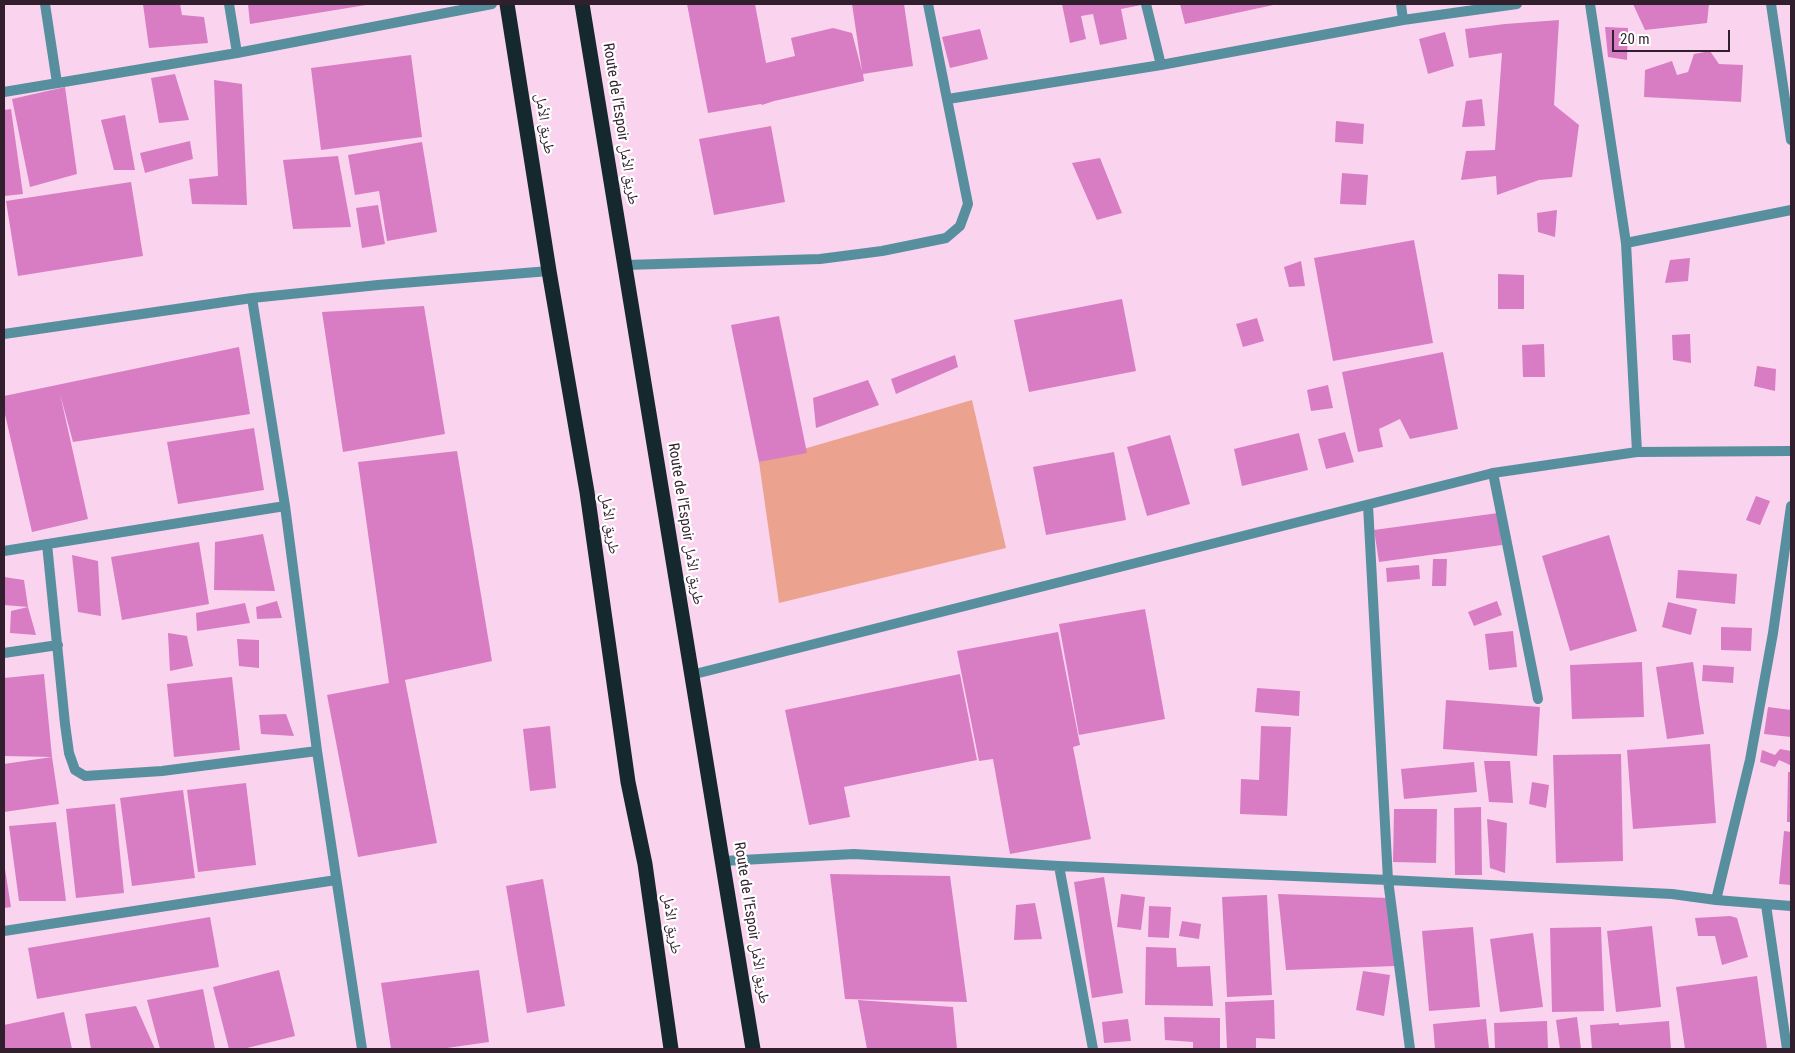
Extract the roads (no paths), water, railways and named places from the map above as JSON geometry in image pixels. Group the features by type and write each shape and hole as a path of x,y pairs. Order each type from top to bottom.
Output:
{"highway":[{"name":"طريق الأمل","path":"507,4 586,492 628,782 645,864 671,1049"},
{"name":"Route de l’Espoir طريق الأمل","path":"582,4 753,1049"}],"street":[{"path":"45,4 56,83"},
{"path":"229,4 237,53"},
{"path":"4,92 237,53 492,4"},
{"path":"626,265 820,259 882,251 946,238 960,226 968,204 928,4"},
{"path":"1146,4 1161,65"},
{"path":"1401,4 1402,20"},
{"path":"948,98 1161,65 1402,20 1517,4"},
{"path":"1590,4 1626,243 1636,452"},
{"path":"1771,4 1791,140"},
{"path":"1626,243 1791,210"},
{"path":"4,334 252,298 378,285 549,271"},
{"path":"252,298 285,506 317,751 362,1049"},
{"path":"691,675 1493,473 1636,452 1791,451"},
{"path":"1493,473 1538,700"},
{"path":"1368,505 1388,880 1410,1049"},
{"path":"4,552 285,506"},
{"path":"1716,900 1750,760 1773,633 1791,506"},
{"path":"47,544 69,753 75,770 85,776 162,772 317,751"},
{"path":"4,653 58,645"},
{"path":"723,861 854,854 1059,866 1672,894 1716,900 1791,906"},
{"path":"1059,866 1093,1049"},
{"path":"4,930 336,880"},
{"path":"1766,905 1787,1049"}]}
